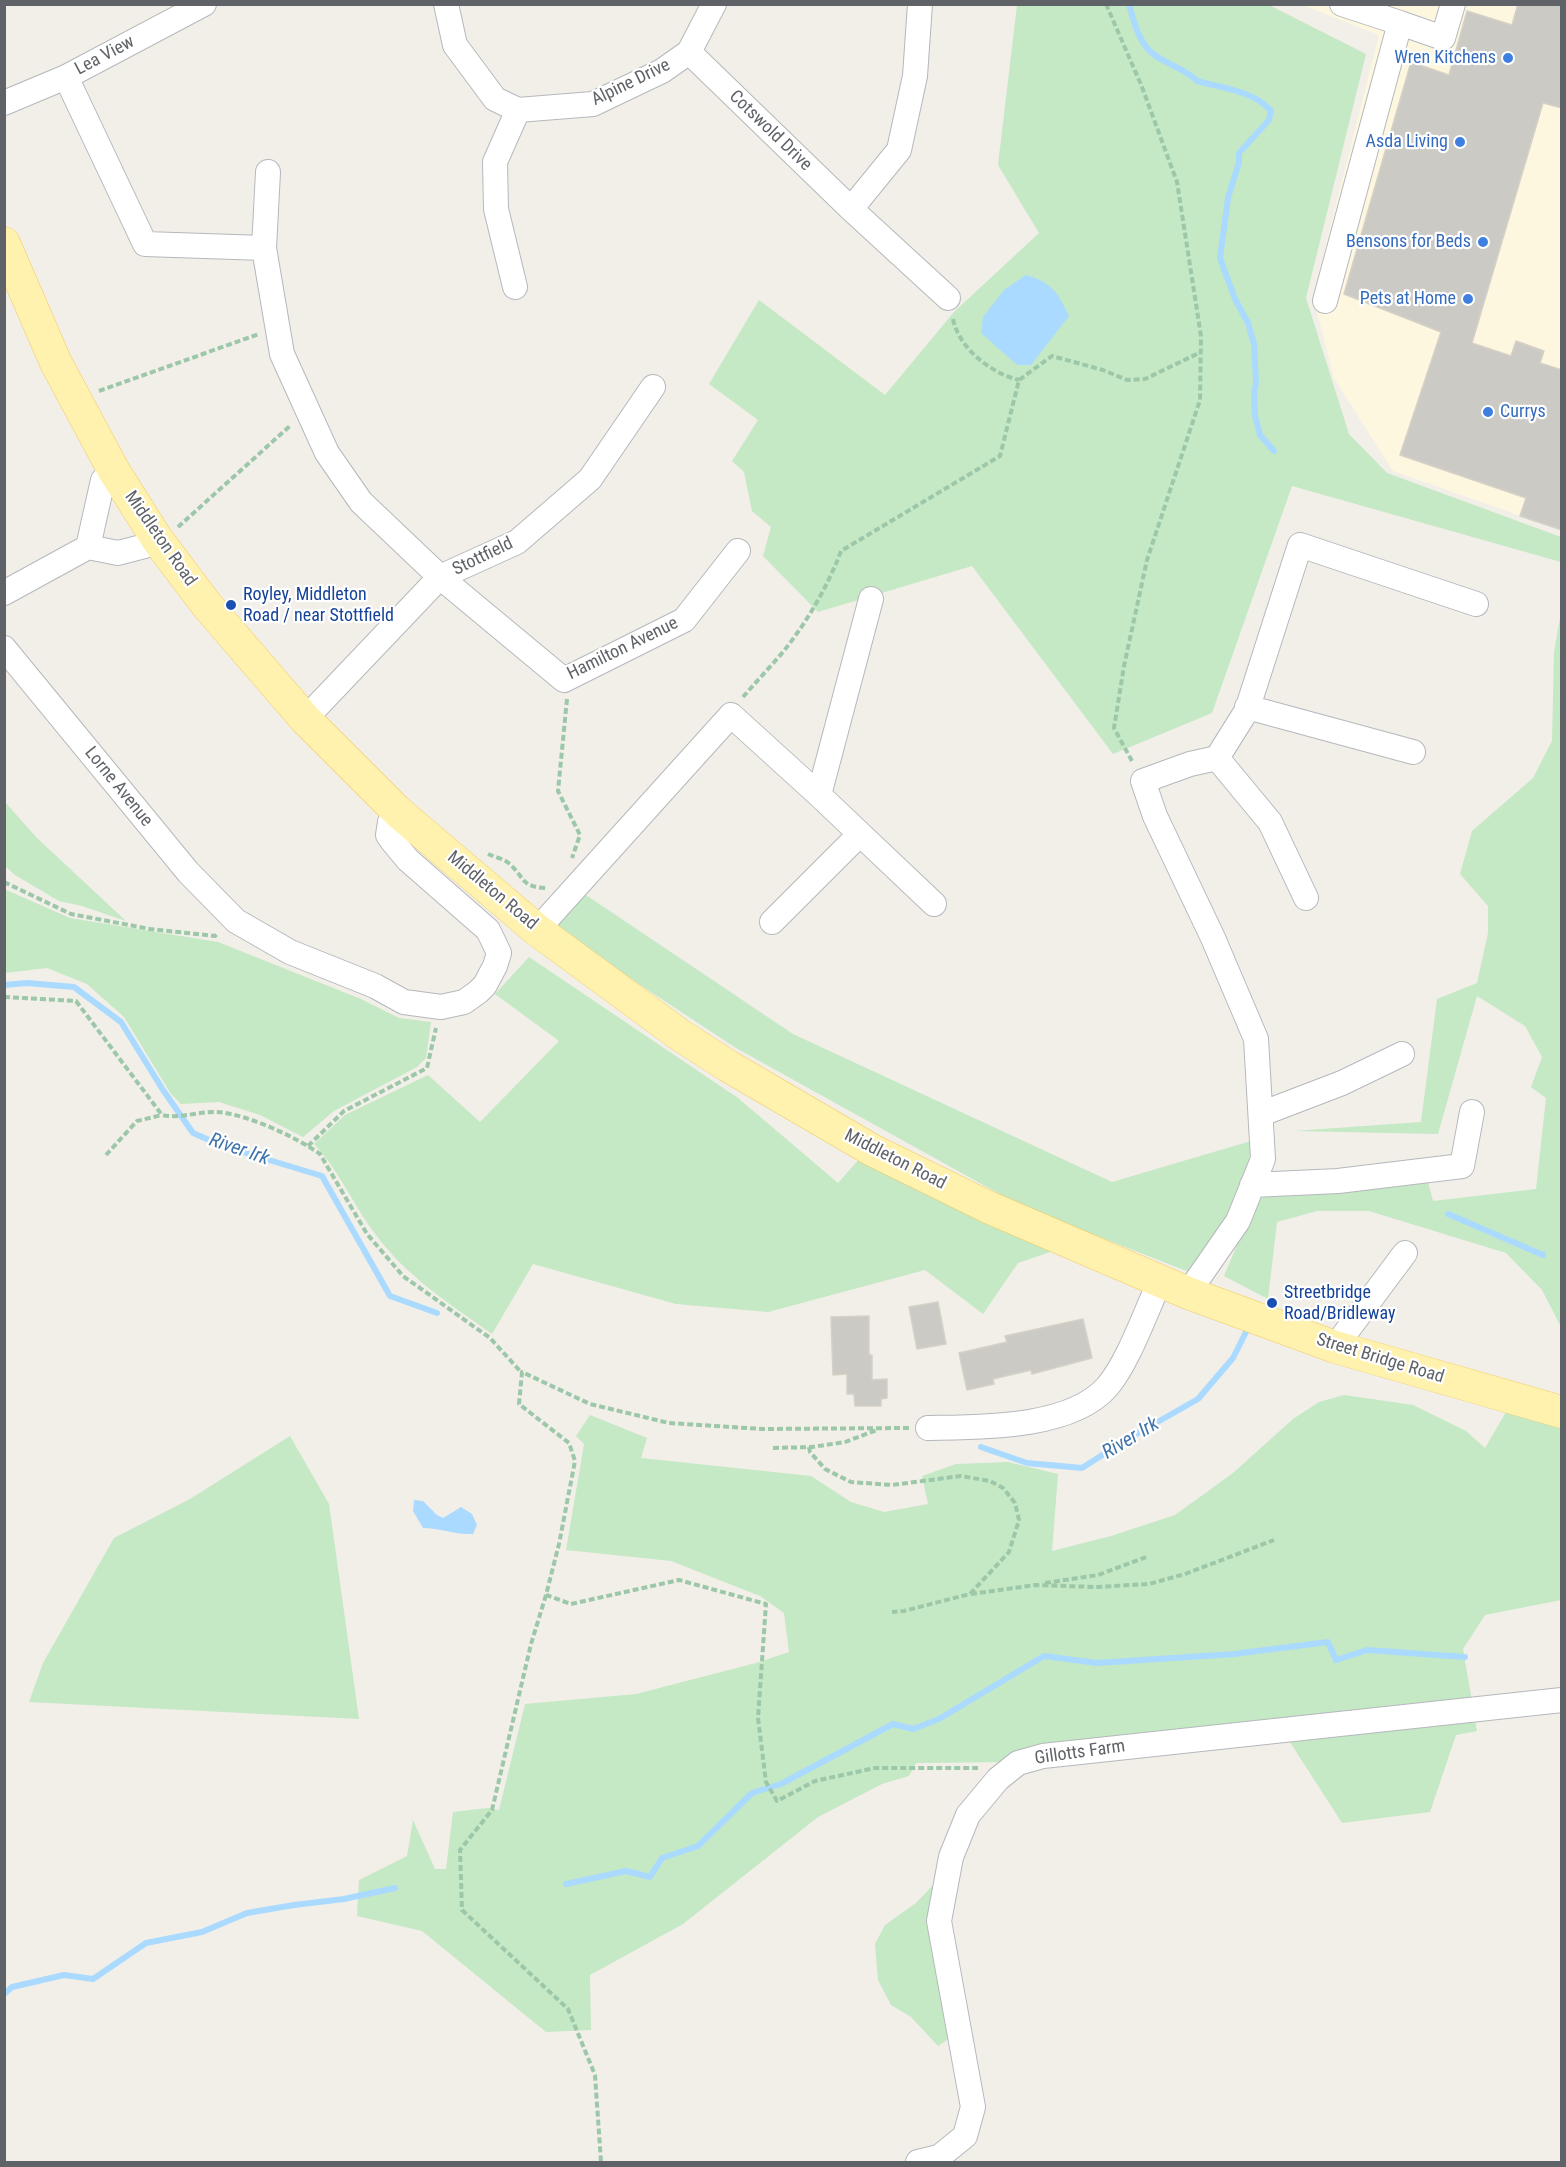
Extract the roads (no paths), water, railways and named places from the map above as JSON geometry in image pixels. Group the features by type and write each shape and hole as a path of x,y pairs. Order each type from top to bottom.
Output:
{"main road":[{"name":"Middleton Road","path":"4,243 56,363 114,471 158,541 214,613 305,719 398,811 537,930 680,1035 736,1071 872,1150 988,1207 1194,1295"},
{"name":"Street Bridge Road","path":"1194,1295 1335,1347 1562,1412"}],"street":[{"name":"Lea View","path":"4,103 66,77 204,4"},
{"path":"446,4 456,45 495,99 518,110 495,162 496,209 515,287"},
{"name":"Alpine Drive","path":"518,110 593,104 662,71 688,52 714,4"},
{"path":"851,209 899,150 915,76 920,4"},
{"path":"1342,4 1443,38 1453,4"},
{"path":"1325,301 1400,23"},
{"name":"Cotswold Drive","path":"688,52 851,209 948,298"},
{"path":"66,77 145,244 264,248"},
{"name":"Hamilton Avenue","path":"268,172 264,248 282,354 327,453 361,501 440,577 564,680 684,620 738,551"},
{"name":"Stottfield","path":"305,719 440,577 517,542 590,479 653,387"},
{"path":"88,548 104,480 114,471"},
{"path":"4,593 88,548 118,552 158,541"},
{"path":"1194,1295 1238,1221 1263,1159 1256,1039 1213,938 1155,816 1143,781 1190,764 1217,758 1247,707 1300,545 1476,604"},
{"path":"819,795 871,599"},
{"name":"Lorne Avenue","path":"4,648 188,872 236,921 290,952 375,986 404,1002 441,1007 464,1002 485,985 499,953 488,930 444,894 408,860 388,835 390,822 398,811"},
{"path":"1247,707 1413,752"},
{"path":"537,930 730,715 819,795 934,904"},
{"path":"1217,758 1270,822 1306,898"},
{"path":"772,922 860,834"},
{"path":"1261,1114 1342,1083 1402,1054"},
{"path":"1252,1185 1338,1181 1462,1166 1472,1112"},
{"path":"1335,1347 1405,1253"},
{"path":"928,1428 1022,1425 1069,1412 1095,1397 1106,1388 1119,1370 1160,1281"},
{"name":"Gillotts Farm","path":"918,2163 939,2157 965,2136 973,2106 939,1921 951,1857 968,1815 998,1779 1018,1763 1043,1755 1562,1700"}],"water":[{"path":"1026,275 1048,285 1069,316 1031,365 1017,365 981,333 983,317 1004,290"},
{"path":"414,1500 423,1501 443,1518 461,1507 472,1514 477,1525 473,1534 423,1528 413,1511"}],"waterway":[{"path":"1129,4 1138,33 1152,53 1197,81 1247,95 1264,104 1271,111 1269,120 1239,153 1239,162 1228,198 1220,258 1235,299 1248,323 1254,344 1255,416 1260,435 1274,451"},
{"name":"River Irk","path":"4,985 27,983 74,987 121,1022 193,1133 223,1146 322,1176 390,1296 437,1313"},
{"name":"River Irk","path":"1448,1214 1543,1255"},
{"name":"River Irk","path":"981,1447 1027,1463 1082,1468 1198,1399 1233,1358 1246,1332"},
{"path":"566,1884 626,1871 650,1877 662,1858 698,1846 752,1793 781,1784 893,1724 913,1729 939,1719 1044,1656 1097,1663 1234,1654 1328,1642 1336,1660 1367,1650 1465,1657"},
{"path":"4,1994 12,1987 64,1975 93,1979 146,1943 202,1932 247,1913 344,1899 395,1888"}],"place":[{"name":"Wren Kitchens","path":"1508,58"},
{"name":"Asda Living","path":"1460,142"},
{"name":"Bensons for Beds","path":"1483,242"},
{"name":"Pets at Home","path":"1468,299"},
{"name":"Currys","path":"1488,412"},
{"name":"Royley, Middleton Road / near Stottfield","path":"231,605"},
{"name":"Streetbridge Road/Bridleway","path":"1272,1303"}]}
